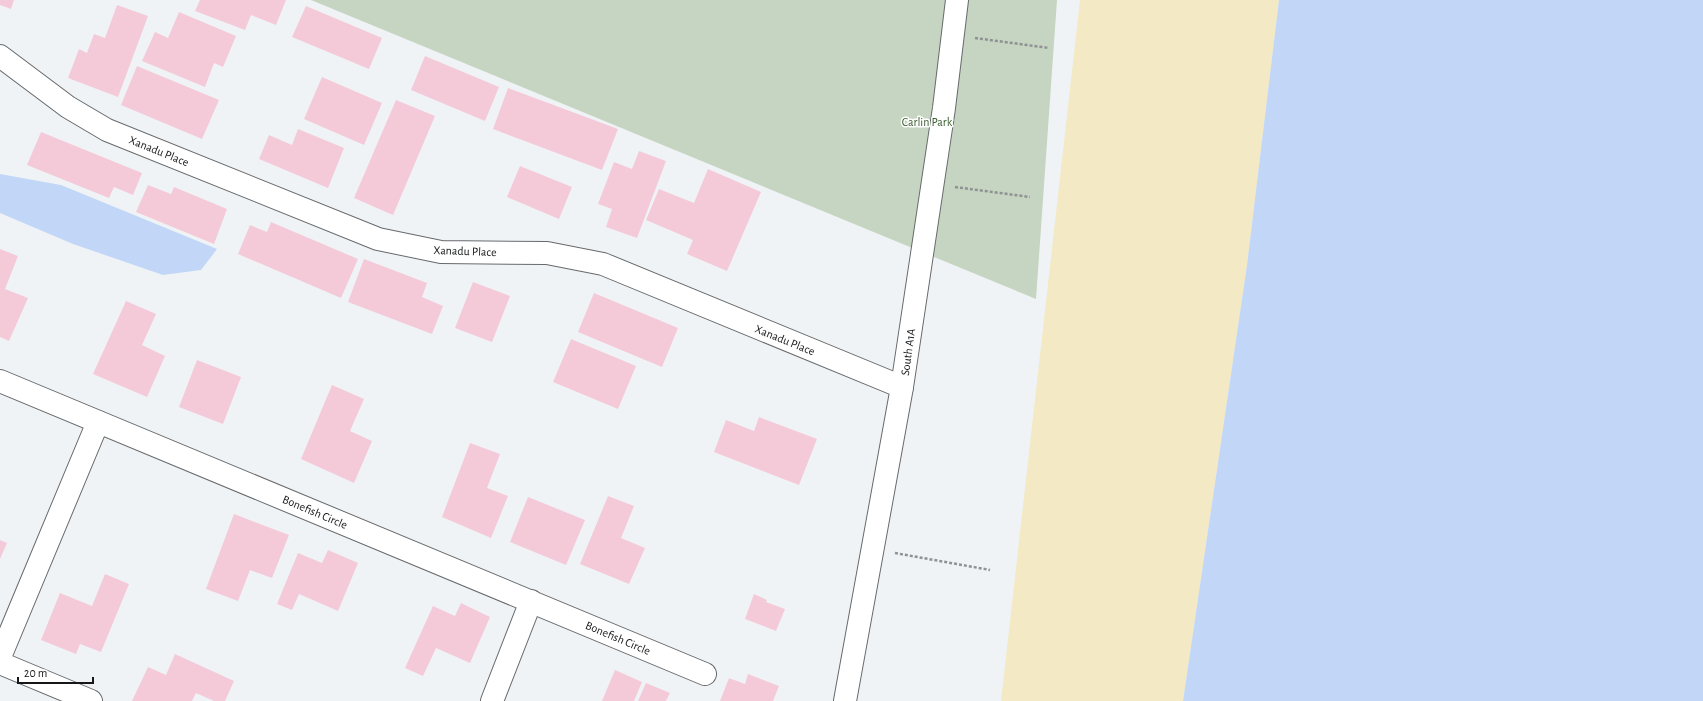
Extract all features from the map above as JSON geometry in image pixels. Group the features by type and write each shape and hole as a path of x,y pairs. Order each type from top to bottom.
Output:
{"street":[{"name":"South A1A","path":"845,701 902,387 933,183 957,0"},
{"name":"Xanadu Place","path":"0,56 68,107 107,130 378,239 441,252 547,253 603,264 902,387"},
{"name":"Bonefish Circle","path":"0,381 705,674"},
{"path":"0,657 98,422"},
{"path":"492,701 532,602"},
{"path":"0,663 91,701"}],"path":[{"path":"953,35 1049,48"},
{"path":"933,183 1030,198"},
{"path":"873,549 990,570"}],"green space":[{"name":"Carlin Park","path":"311,0 1057,0 1036,299"}],"sand":[{"path":"1080,0 1279,0 1247,265 1183,701 1001,701"}],"water":[{"path":"1279,0 1703,0 1703,701 1183,701 1247,265"},
{"path":"0,174 61,185 217,249 201,270 163,275 73,244 0,213"}],"building":[{"path":"0,0 14,0 11,9 0,5"},
{"path":"200,0 286,0 276,25 251,15 245,30 195,11"},
{"path":"117,5 148,16 118,97 68,78 79,49 87,53 94,34 105,38"},
{"path":"306,6 382,38 369,69 292,37"},
{"path":"179,12 236,36 223,67 214,63 205,87 142,61 155,32 168,38"},
{"path":"425,56 499,87 485,121 411,90"},
{"path":"137,66 219,100 202,139 121,105"},
{"path":"322,77 382,103 364,145 304,119"},
{"path":"508,88 618,129 602,170 493,129"},
{"path":"396,100 435,116 393,215 354,198"},
{"path":"298,129 344,148 328,188 259,159 269,135 292,145"},
{"path":"41,132 142,173 133,195 114,187 109,198 27,165"},
{"path":"639,151 666,161 637,238 606,227 612,209 598,204 614,162 632,169"},
{"path":"520,166 572,187 559,219 507,197"},
{"path":"708,169 761,192 727,271 687,254 693,240 646,220 659,189 694,203"},
{"path":"148,185 171,194 174,187 227,209 214,244 136,212"},
{"path":"271,222 358,259 341,298 238,254 250,225 267,232"},
{"path":"0,249 18,256 5,289 28,298 9,341 0,337"},
{"path":"364,259 427,283 422,297 443,306 432,334 348,302"},
{"path":"473,282 510,296 492,342 455,328"},
{"path":"594,293 678,328 662,367 578,332"},
{"path":"126,301 156,314 142,345 165,356 147,397 93,374"},
{"path":"571,339 636,366 618,409 553,382"},
{"path":"197,360 241,377 223,424 179,407"},
{"path":"332,385 364,399 350,431 372,441 354,483 301,459"},
{"path":"759,417 817,439 799,485 714,452 726,420 754,431"},
{"path":"470,443 500,454 487,488 508,496 491,538 442,517"},
{"path":"608,496 634,506 621,538 645,548 629,584 580,564"},
{"path":"528,497 585,520 566,565 510,542"},
{"path":"234,514 289,535 272,578 250,570 238,601 206,589"},
{"path":"0,540 7,543 0,559"},
{"path":"328,550 358,563 338,611 299,594 292,610 277,604 298,553 322,563"},
{"path":"105,574 129,584 101,652 80,644 76,654 41,640 60,593 92,606"},
{"path":"754,594 767,600 766,602 785,609 776,631 745,619"},
{"path":"461,603 490,617 470,663 436,648 423,676 405,668 433,606 455,616"},
{"path":"175,654 234,681 225,701 214,701 196,693 192,701 132,701 148,667 166,675"},
{"path":"615,670 642,682 634,701 602,701"},
{"path":"748,674 779,686 773,701 720,701 729,678 745,684"},
{"path":"646,683 670,693 666,701 638,701"}]}
